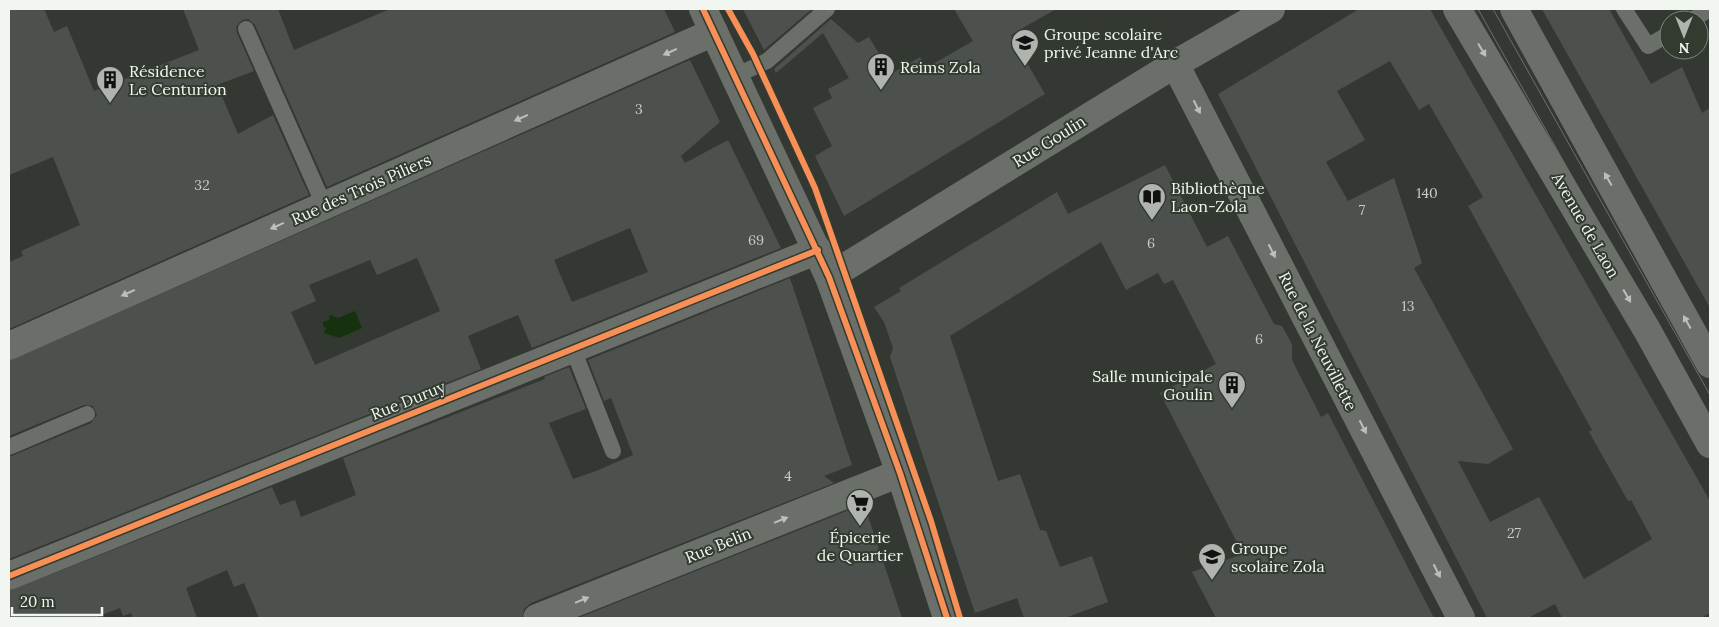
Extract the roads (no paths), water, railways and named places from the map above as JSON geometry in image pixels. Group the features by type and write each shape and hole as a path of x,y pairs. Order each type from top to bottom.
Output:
{"street":[{"name":"Rue Goulin","path":"829,277 1175,64 1271,9"},
{"name":"Avenue de Laon","path":"1457,9 1647,330 1710,444"},
{"path":"1514,9 1710,364"},
{"path":"709,21 829,277 900,472 947,618"},
{"name":"Rue des Trois Piliers","path":"9,346 324,205 709,21"},
{"name":"Rue de la Neuvillette","path":"1175,64 1461,618"},
{"name":"Rue Duruy","path":"9,576 818,250"},
{"name":"Rue Belin","path":"537,618 900,472"}],"lane":[{"path":"735,76 767,61 827,9"},
{"path":"1624,9 1648,46 1659,40"},
{"path":"246,29 324,205"},
{"path":"573,349 613,451"},
{"path":"9,447 87,414"}],"tram line":[{"path":"1478,9 1710,422"},
{"path":"1493,9 1710,395"}],"place":[{"name":"Groupe scolaire privé Jeanne d'Arc","path":"1025,67"},
{"name":"Reims Zola","path":"881,91"},
{"name":"Résidence Le Centurion","path":"110,104"},
{"name":"Bibliothèque Laon-Zola","path":"1152,221"},
{"name":"Salle municipale Goulin","path":"1232,409"},
{"name":"Épicerie de Quartier","path":"860,527"},
{"name":"Groupe scolaire Zola","path":"1212,581"}]}
